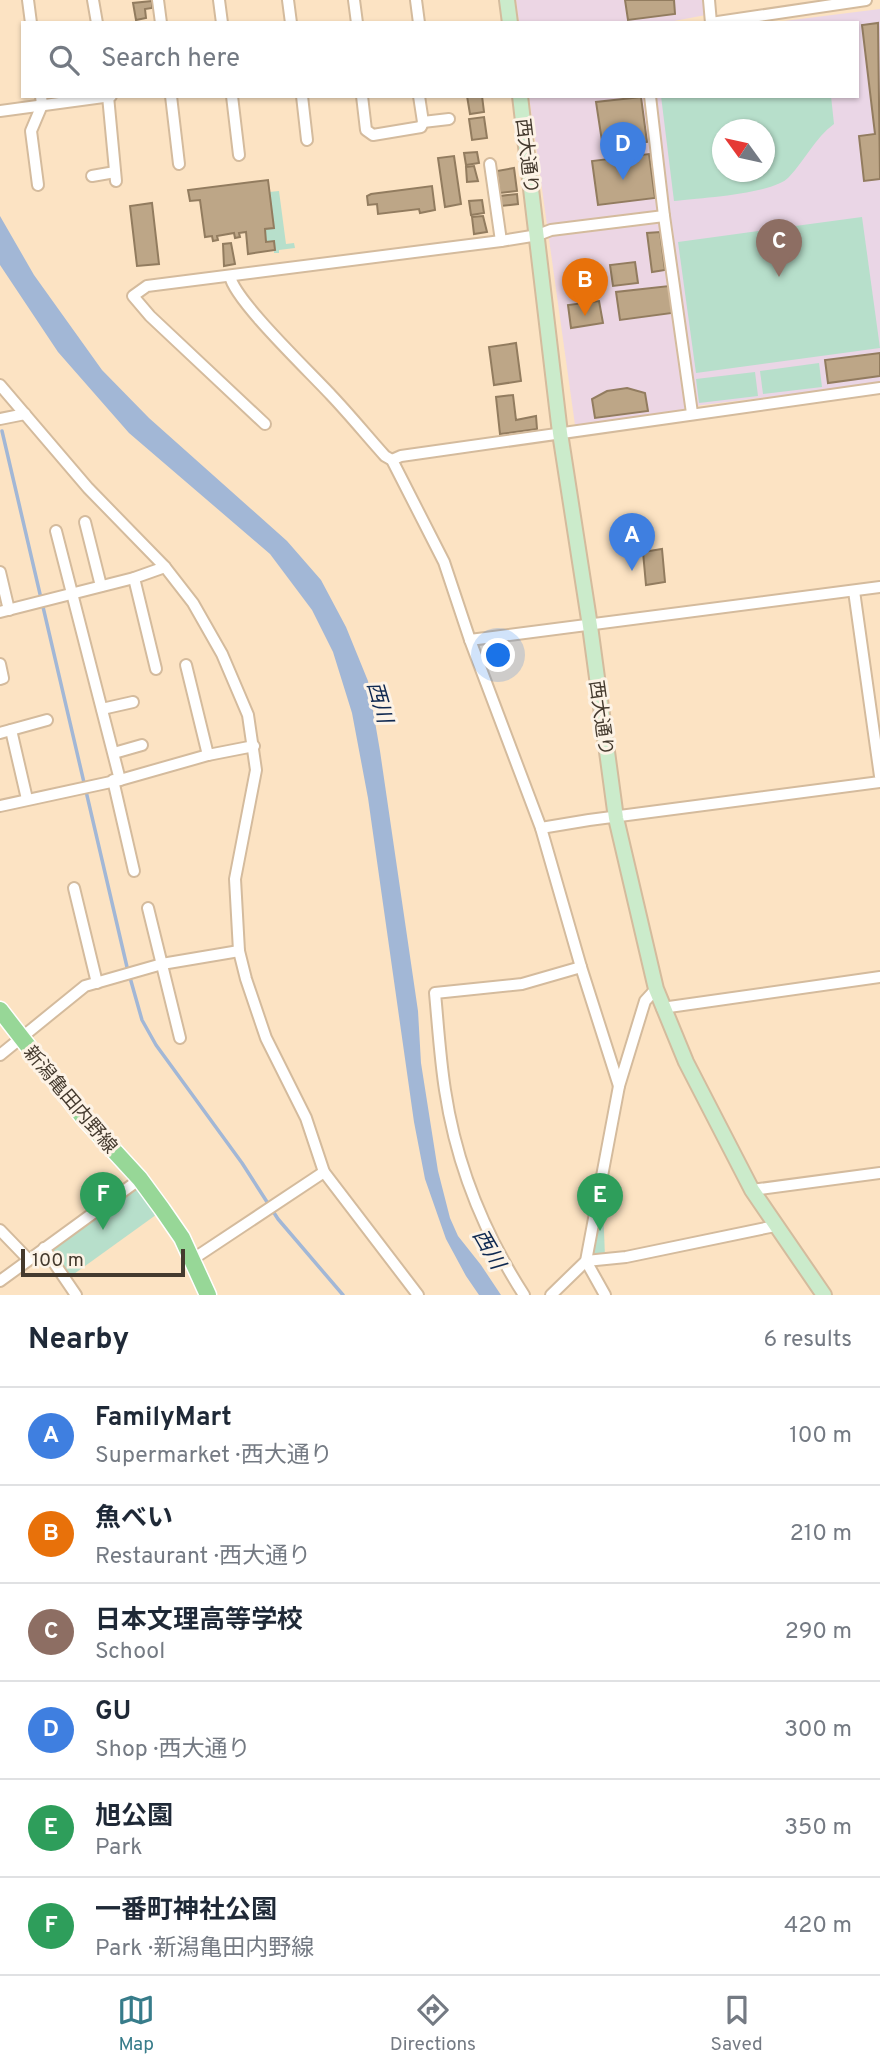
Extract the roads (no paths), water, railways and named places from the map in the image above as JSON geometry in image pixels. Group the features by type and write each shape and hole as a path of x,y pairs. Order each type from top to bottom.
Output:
{"main road":[{"name":"新潟亀田内野線","path":"0,1010 83,1116 140,1179 182,1238 208,1295"}],"street":[{"path":"28,0 31,21"},
{"path":"93,0 97,21"},
{"path":"158,0 161,21"},
{"path":"219,0 222,21"},
{"path":"288,0 291,21"},
{"path":"354,0 357,21"},
{"path":"416,0 419,21"},
{"path":"507,0 510,21"},
{"path":"709,0 711,21"},
{"path":"724,21 866,0"},
{"path":"0,111 42,101 82,98"},
{"path":"92,176 116,176 109,98"},
{"path":"171,98 179,164"},
{"path":"232,98 239,155"},
{"path":"302,98 307,140"},
{"path":"362,98 369,133 417,129 423,122 449,119"},
{"path":"419,98 423,122"},
{"name":"西大通り","path":"520,98 560,433 616,818 656,989 685,1062 752,1190 824,1295"},
{"path":"650,98 692,413"},
{"path":"38,185 31,131 42,101"},
{"path":"490,164 501,240"},
{"path":"265,424 156,322 133,296 147,286 664,216"},
{"path":"230,276 233,287 251,310 334,397 385,456 392,460 444,562 470,640 541,828 619,1086"},
{"path":"0,385 88,488 165,567 192,603 222,654 248,715 256,769 235,879 239,951 246,979 266,1038 306,1118 324,1172 418,1295"},
{"path":"392,460 401,456 692,413 880,388"},
{"path":"0,419 25,414"},
{"path":"85,522 101,586"},
{"path":"56,531 114,753 116,780 134,871"},
{"path":"0,572 4,611 134,578 165,567"},
{"path":"134,578 156,669"},
{"path":"470,640 880,587"},
{"path":"854,591 880,776"},
{"path":"0,664 3,678 0,679"},
{"path":"186,665 208,755"},
{"path":"102,709 133,702"},
{"path":"27,799 6,731 47,720"},
{"path":"114,753 142,745"},
{"path":"0,806 254,746"},
{"path":"541,828 880,782"},
{"path":"74,888 97,983"},
{"path":"148,908 180,1038"},
{"path":"0,1055 85,986 162,964 239,951"},
{"path":"523,1295 482,1220 457,1143 445,1090 435,993 522,984 581,967"},
{"path":"662,1008 880,977"},
{"path":"551,1295 586,1261 619,1086 645,1001 656,989"},
{"path":"192,1259 324,1172"},
{"path":"752,1190 880,1173"},
{"path":"0,1281 140,1179"},
{"path":"586,1261 626,1257 775,1226"},
{"path":"0,1230 28,1259"},
{"path":"44,1248 76,1295"},
{"path":"586,1261 606,1295"}],"water":[{"path":"0,216 34,275 102,370 149,418 287,541 321,580 346,627 368,681 380,751 438,1171 450,1218 458,1236 501,1295 479,1295 466,1276 446,1239 425,1179 414,1122 368,798 352,713 333,652 312,610 270,554 129,433 58,352 0,265"}],"waterway":[{"path":"2,431 127,967 142,1020 156,1045 242,1163 278,1219 343,1295"}],"place":[{"name":"GU","path":"623,180"},
{"name":"日本文理高等学校","path":"779,277"},
{"name":"魚べい","path":"585,316"},
{"name":"FamilyMart","path":"632,571"},
{"name":"一番町神社公園","path":"103,1230"},
{"name":"旭公園","path":"600,1231"}],"water label":[{"name":"西川","path":"380,702"},
{"name":"西川","path":"489,1249"}]}
